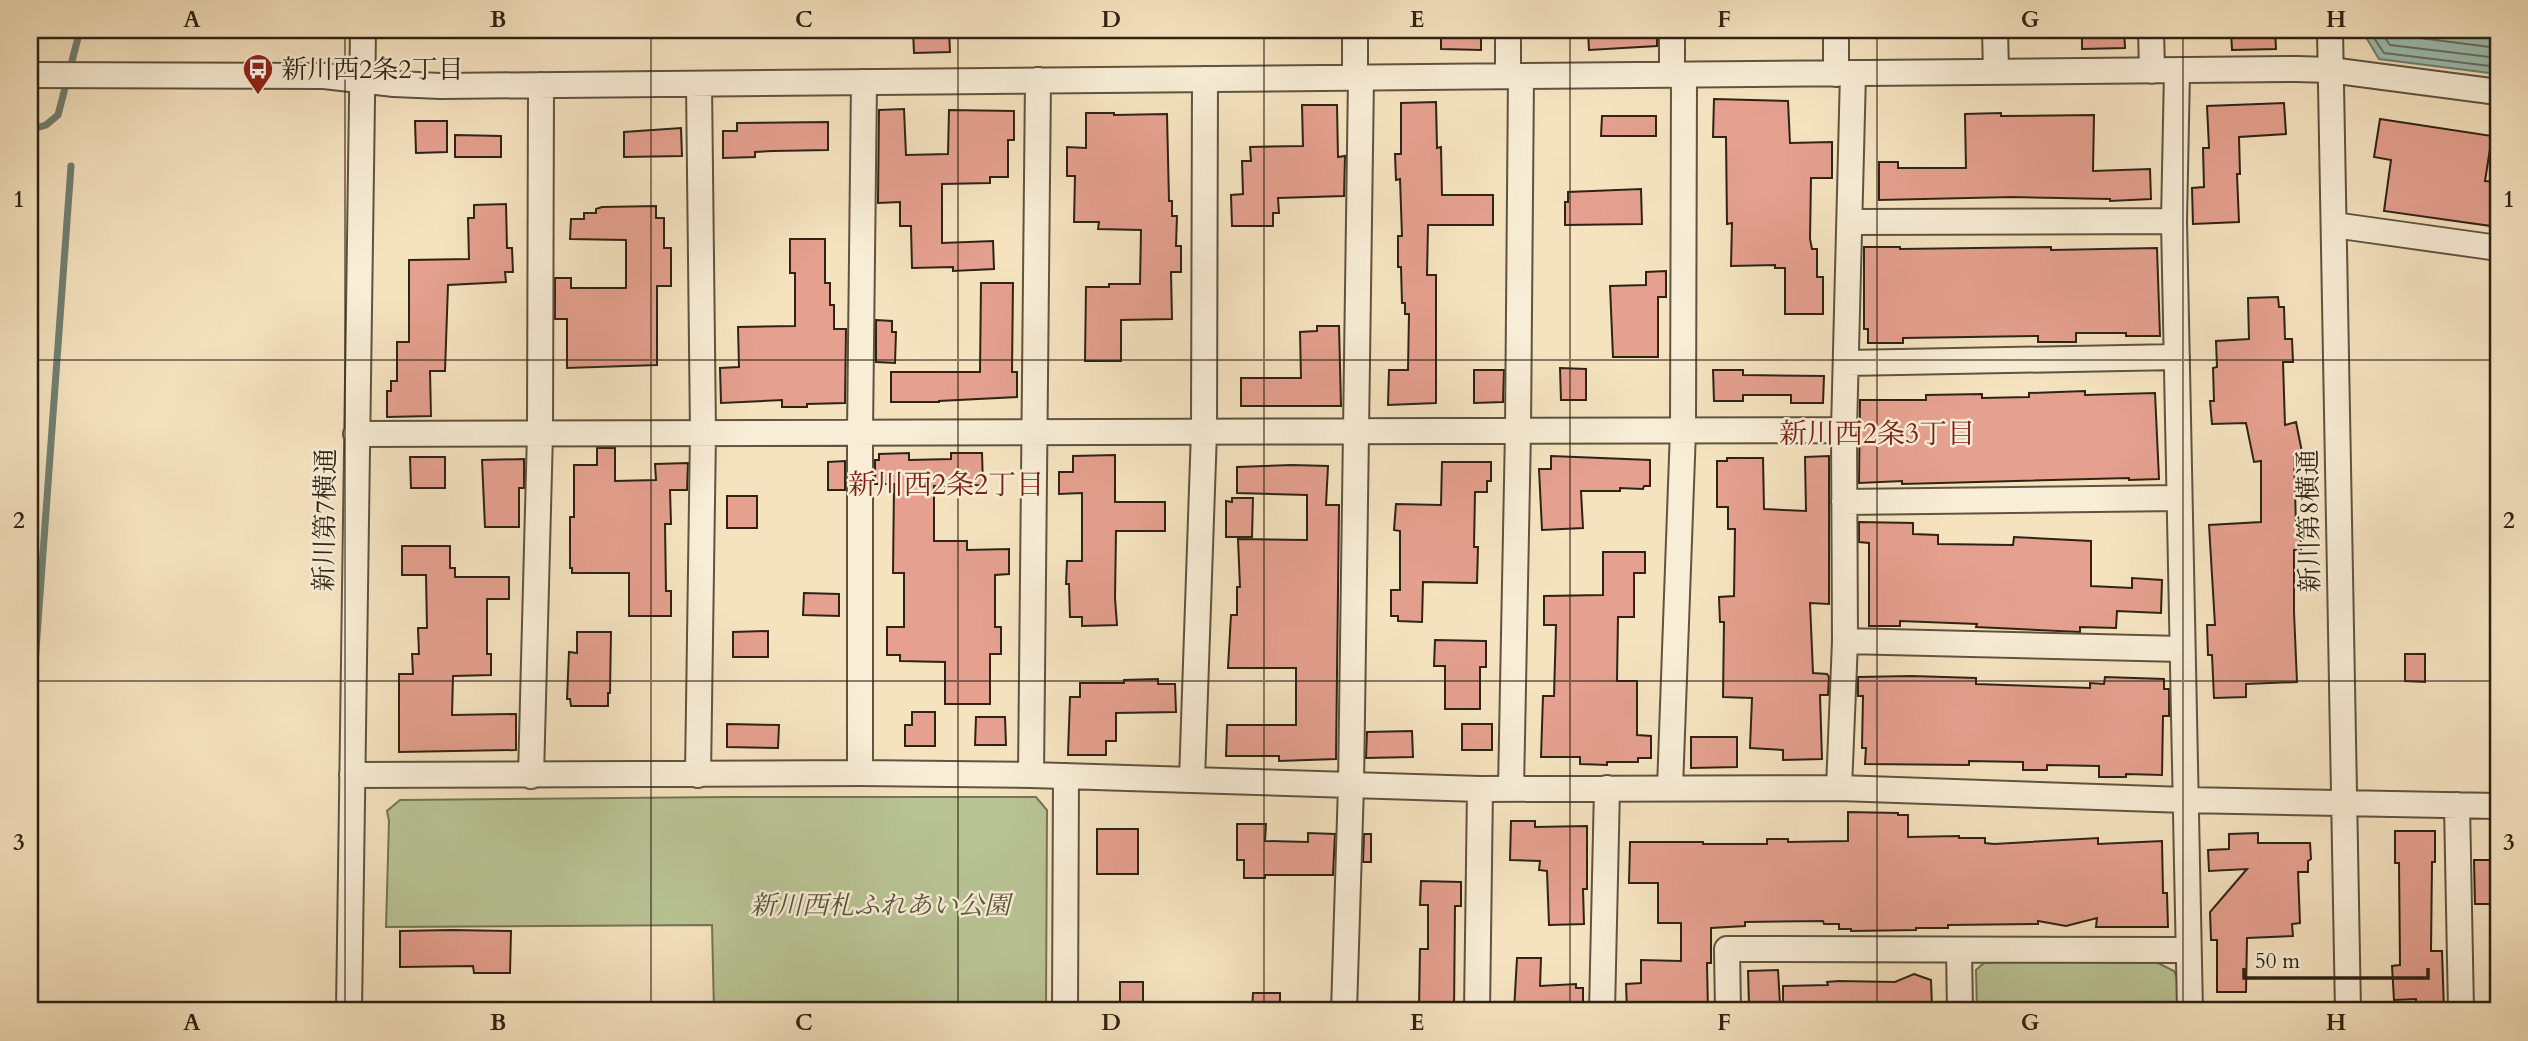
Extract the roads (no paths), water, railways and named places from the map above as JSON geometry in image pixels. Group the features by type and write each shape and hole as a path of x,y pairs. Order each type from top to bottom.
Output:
{"street":[{"name":"新川第7横通","path":"349,1011 363,30"},
{"path":"1344,1011 1357,431 1358,77 1355,30"},
{"path":"1508,30 1515,76 1518,430 1511,789"},
{"path":"1670,788 1682,430 1678,75 1672,30"},
{"path":"1836,30 1844,74 1851,222 1844,430 1844,641 1839,788"},
{"path":"1995,30 1996,72"},
{"path":"2151,30 2152,71"},
{"name":"新川第8横通","path":"2330,30 2348,1011"},
{"path":"31,75 324,76 441,86 2330,69 2498,92"},
{"path":"2177,71 2174,221 2190,1011"},
{"path":"1192,780 1205,431 1205,79"},
{"path":"1031,775 1038,80"},
{"path":"860,773 864,82"},
{"path":"698,775 703,433 699,84"},
{"path":"531,776 540,433 541,85"},
{"path":"1851,222 2174,221"},
{"path":"2334,225 2498,248"},
{"path":"1846,363 2177,357"},
{"path":"356,434 1844,430"},
{"path":"1844,502 2179,498"},
{"path":"1844,641 2182,649"},
{"path":"352,775 1031,775 1480,789 1839,788 2185,800 2498,806"},
{"path":"1065,1011 1066,776"},
{"path":"1602,1011 1607,788"},
{"path":"1477,1011 1480,789"},
{"path":"2457,805 2461,1011"},
{"path":"1727,1011 1727,950 2188,950"},
{"path":"1959,950 1960,1011"}],"water":[{"path":"2367,30 2498,30 2498,74 2379,59 2367,39"}],"waterway":[{"path":"30,130 46,125 58,115 80,30"},
{"path":"30,733 71,166"}],"place":[{"name":"新川西2条2丁目","path":"258,96"}],"district":[{"name":"新川西2条3丁目","path":"1877,434"},
{"name":"新川西2条2丁目","path":"946,485"}],"park label":[{"name":"新川西札ふれあい公園","path":"880,905"}]}
